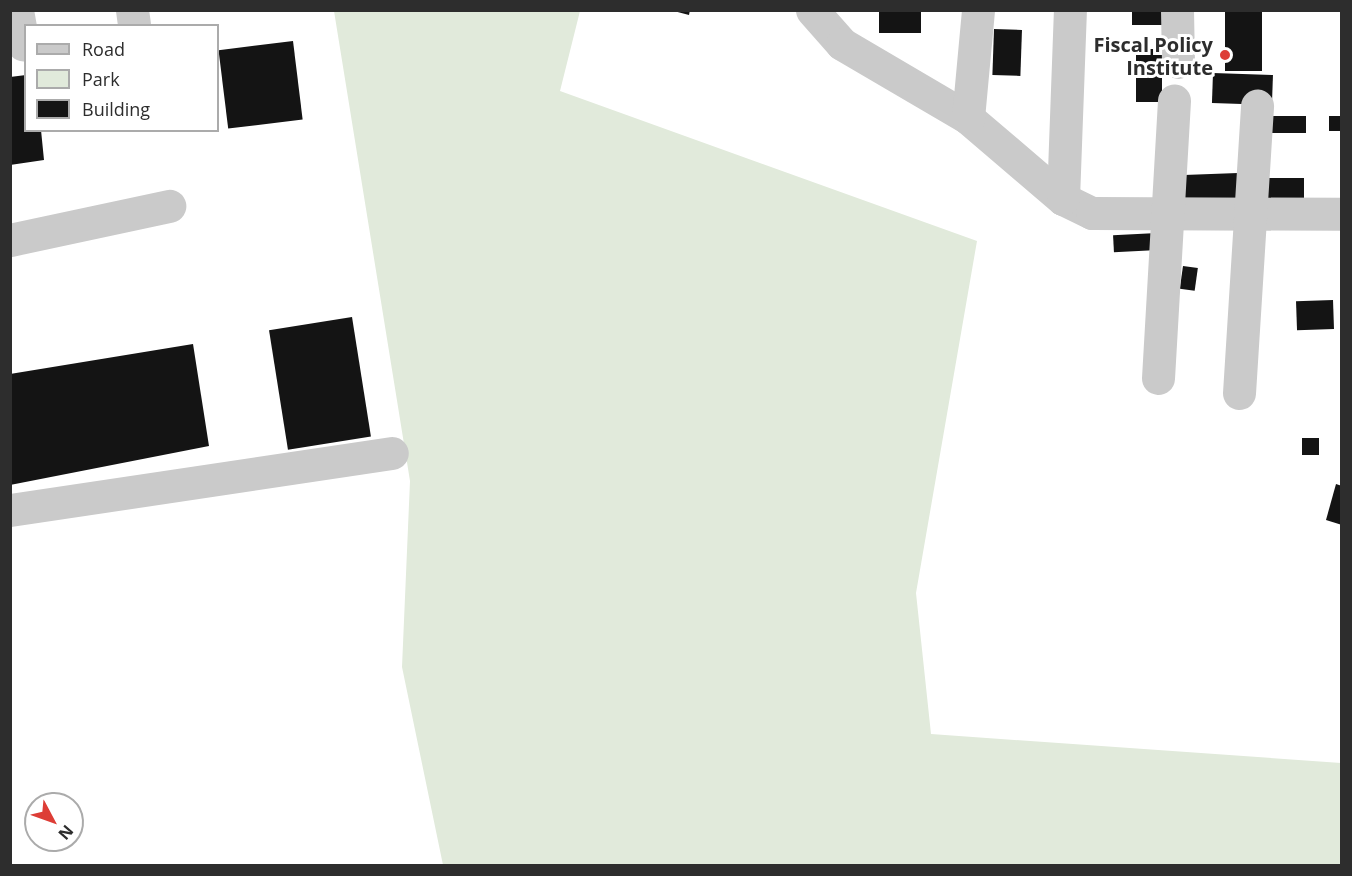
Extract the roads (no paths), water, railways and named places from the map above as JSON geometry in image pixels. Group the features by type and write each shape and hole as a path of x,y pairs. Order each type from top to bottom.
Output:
{"street":[{"path":"17,10 23,44"},
{"path":"812,10 842,44 968,118 1063,199 1092,213 1341,214"},
{"path":"842,44 846,10"},
{"path":"968,118 978,10"},
{"path":"1063,199 1070,10"},
{"path":"1177,10 1178,62"},
{"path":"1158,378 1174,100"},
{"path":"1239,393 1257,106"},
{"path":"10,240 169,206"},
{"path":"10,510 392,453"}],"place":[{"name":"Fiscal Policy Institute","path":"1225,55"}]}
